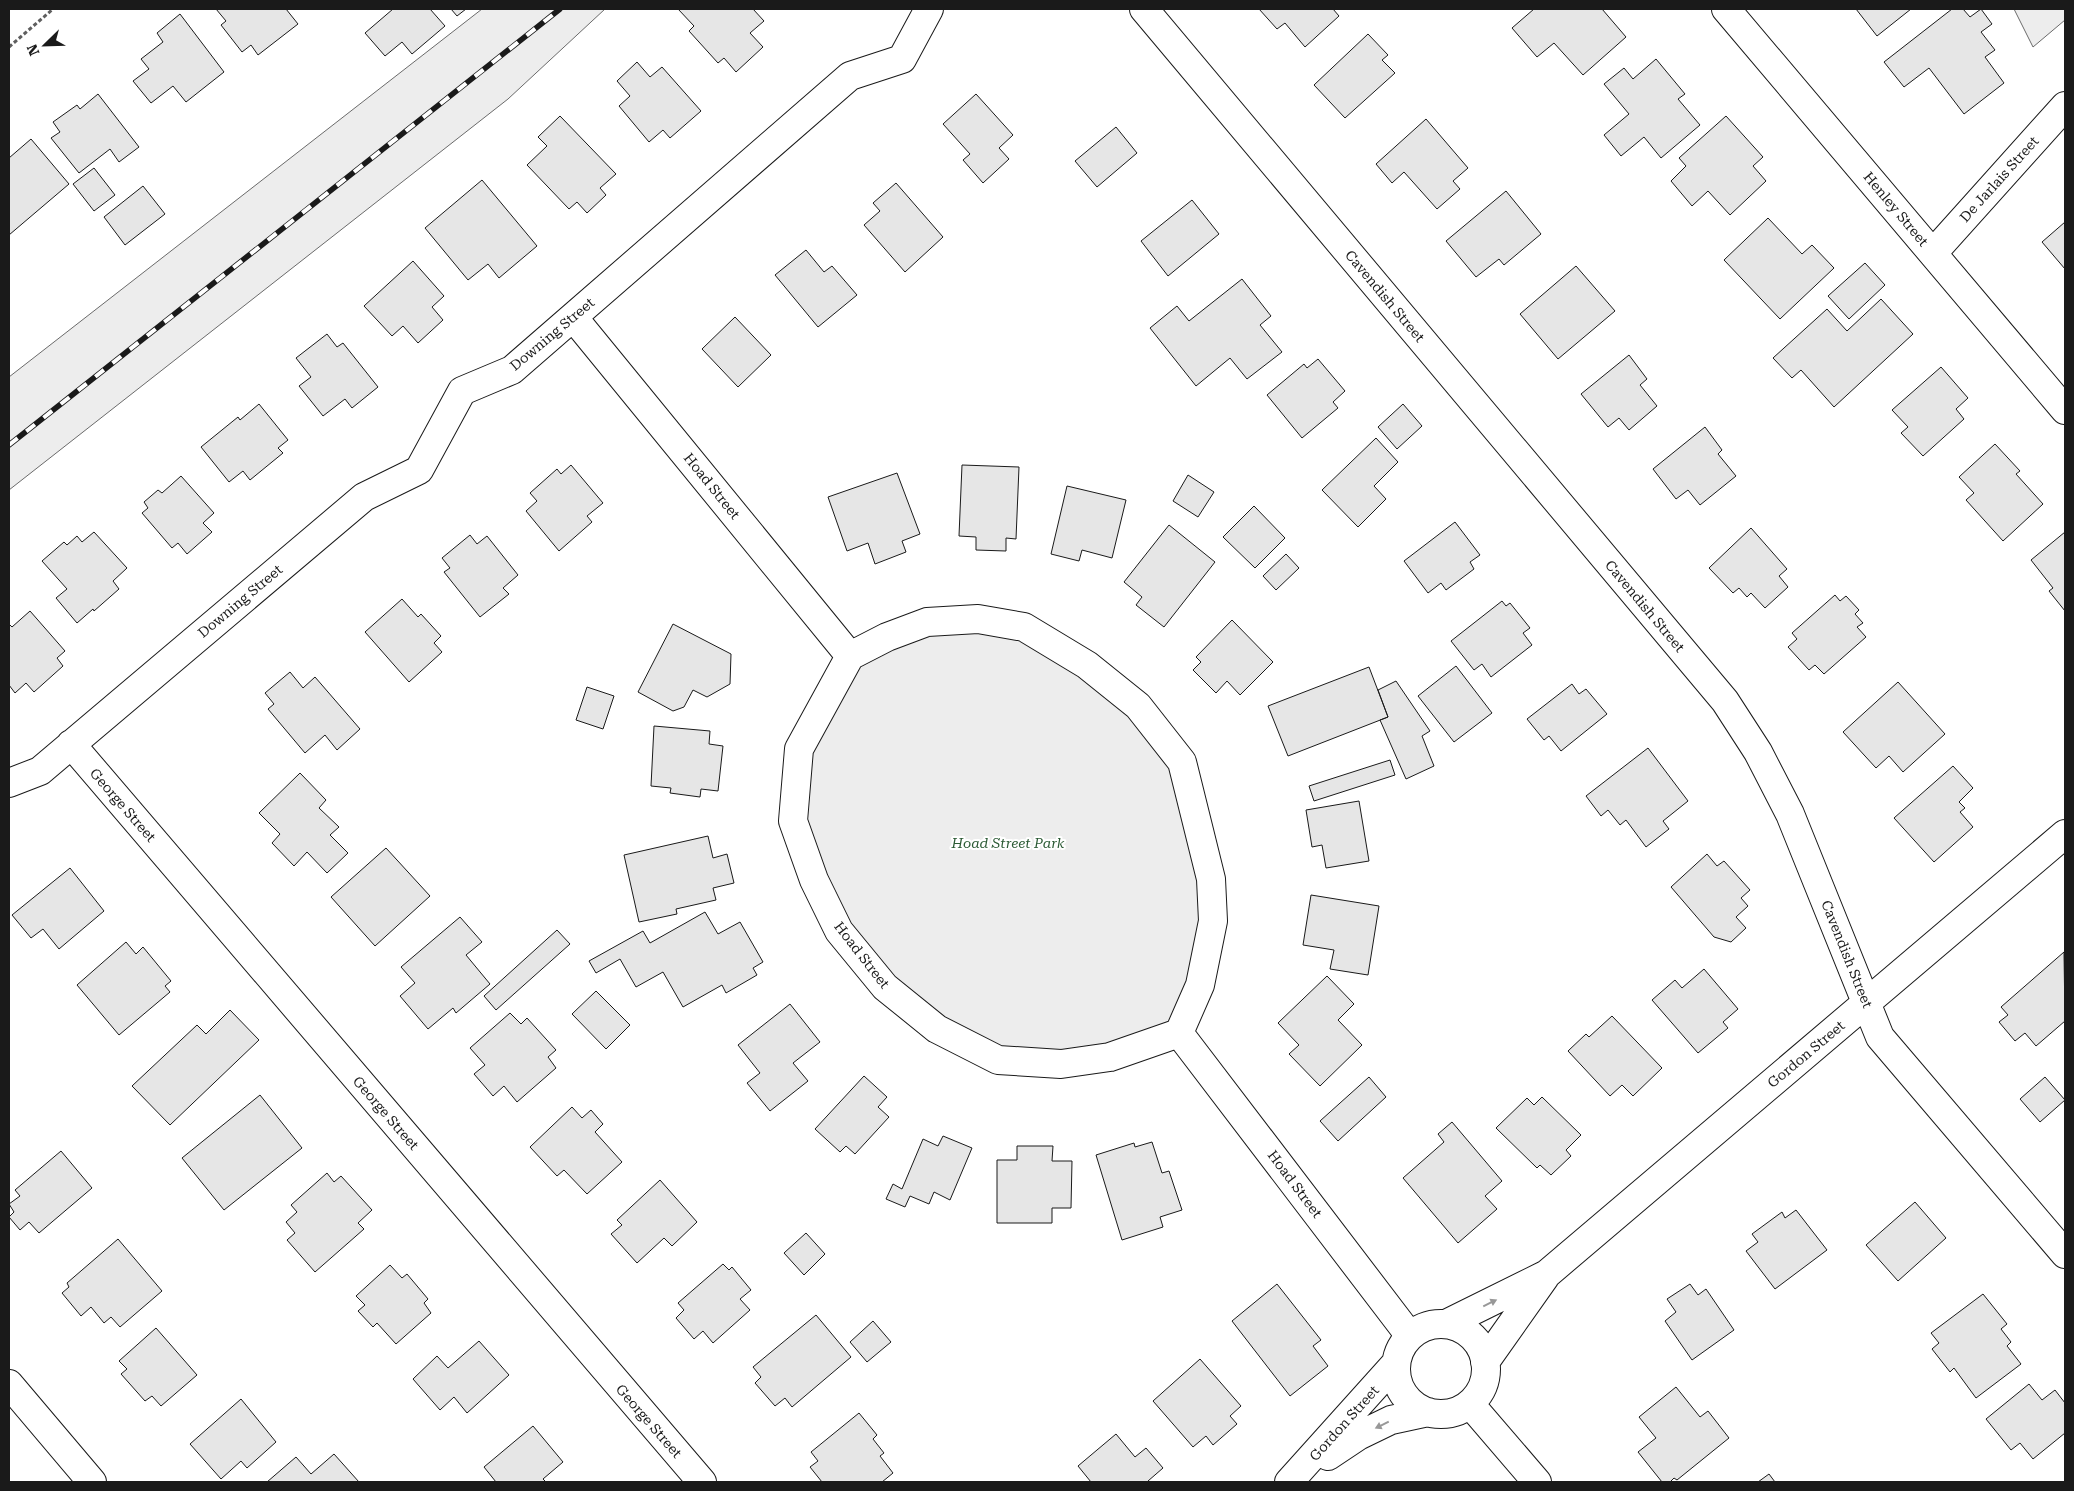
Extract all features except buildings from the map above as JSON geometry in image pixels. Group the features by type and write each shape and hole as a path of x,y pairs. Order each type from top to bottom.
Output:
{"street":[{"name":"Downing Street","path":"9,783 40,771 364,497 419,470 462,391 512,370 850,76 902,60 929,9"},
{"name":"Cavendish Street","path":"1144,9 1725,701 1758,752 1790,814 1880,1037 2065,1254"},
{"name":"Henley Street","path":"1726,9 2065,410"},
{"name":"De Jarlais Street","path":"1933,252 2065,106"},
{"name":"Hoad Street","path":"573,317 850,656 799,749 793,821 814,880 839,931 884,987 937,1029 998,1060 1061,1064 1110,1057 1179,1033 1410,1336"},
{"path":"850,656 887,637 927,622 978,618 1024,627 1087,665 1138,706 1182,762 1211,878 1213,921 1200,985 1179,1033"},
{"name":"George Street","path":"70,744 702,1482"},
{"name":"Gordon Street","path":"1446,1324 1547,1274 2065,834"},
{"name":"Gordon Street","path":"1485,1362 1547,1274"},
{"path":"1446,1324 1460,1328 1472,1336 1480,1348 1486,1371 1481,1389 1470,1404 1446,1414 1428,1412 1407,1399 1397,1376 1396,1363 1403,1344 1410,1336 1426,1326 1446,1324"},
{"name":"Gordon Street","path":"1290,1482 1396,1363"},
{"path":"9,1384 92,1482"},
{"path":"1470,1404 1537,1482"},
{"name":"Gordon Street","path":"1290,1482 1358,1436 1391,1420 1428,1412"}],"path":[{"path":"9,47 53,9"}],"shaded area":[{"path":"482,9 605,9 508,99 9,490 9,377"},
{"path":"2014,9 2065,9 2065,20 2033,47"},
{"name":"Hoad Street Park","path":"978,619 1087,665 1182,762 1211,879 1179,1033 1061,1064 937,1029 814,880 799,749 850,656"}],"railway":[{"path":"9,445 560,9"}]}
